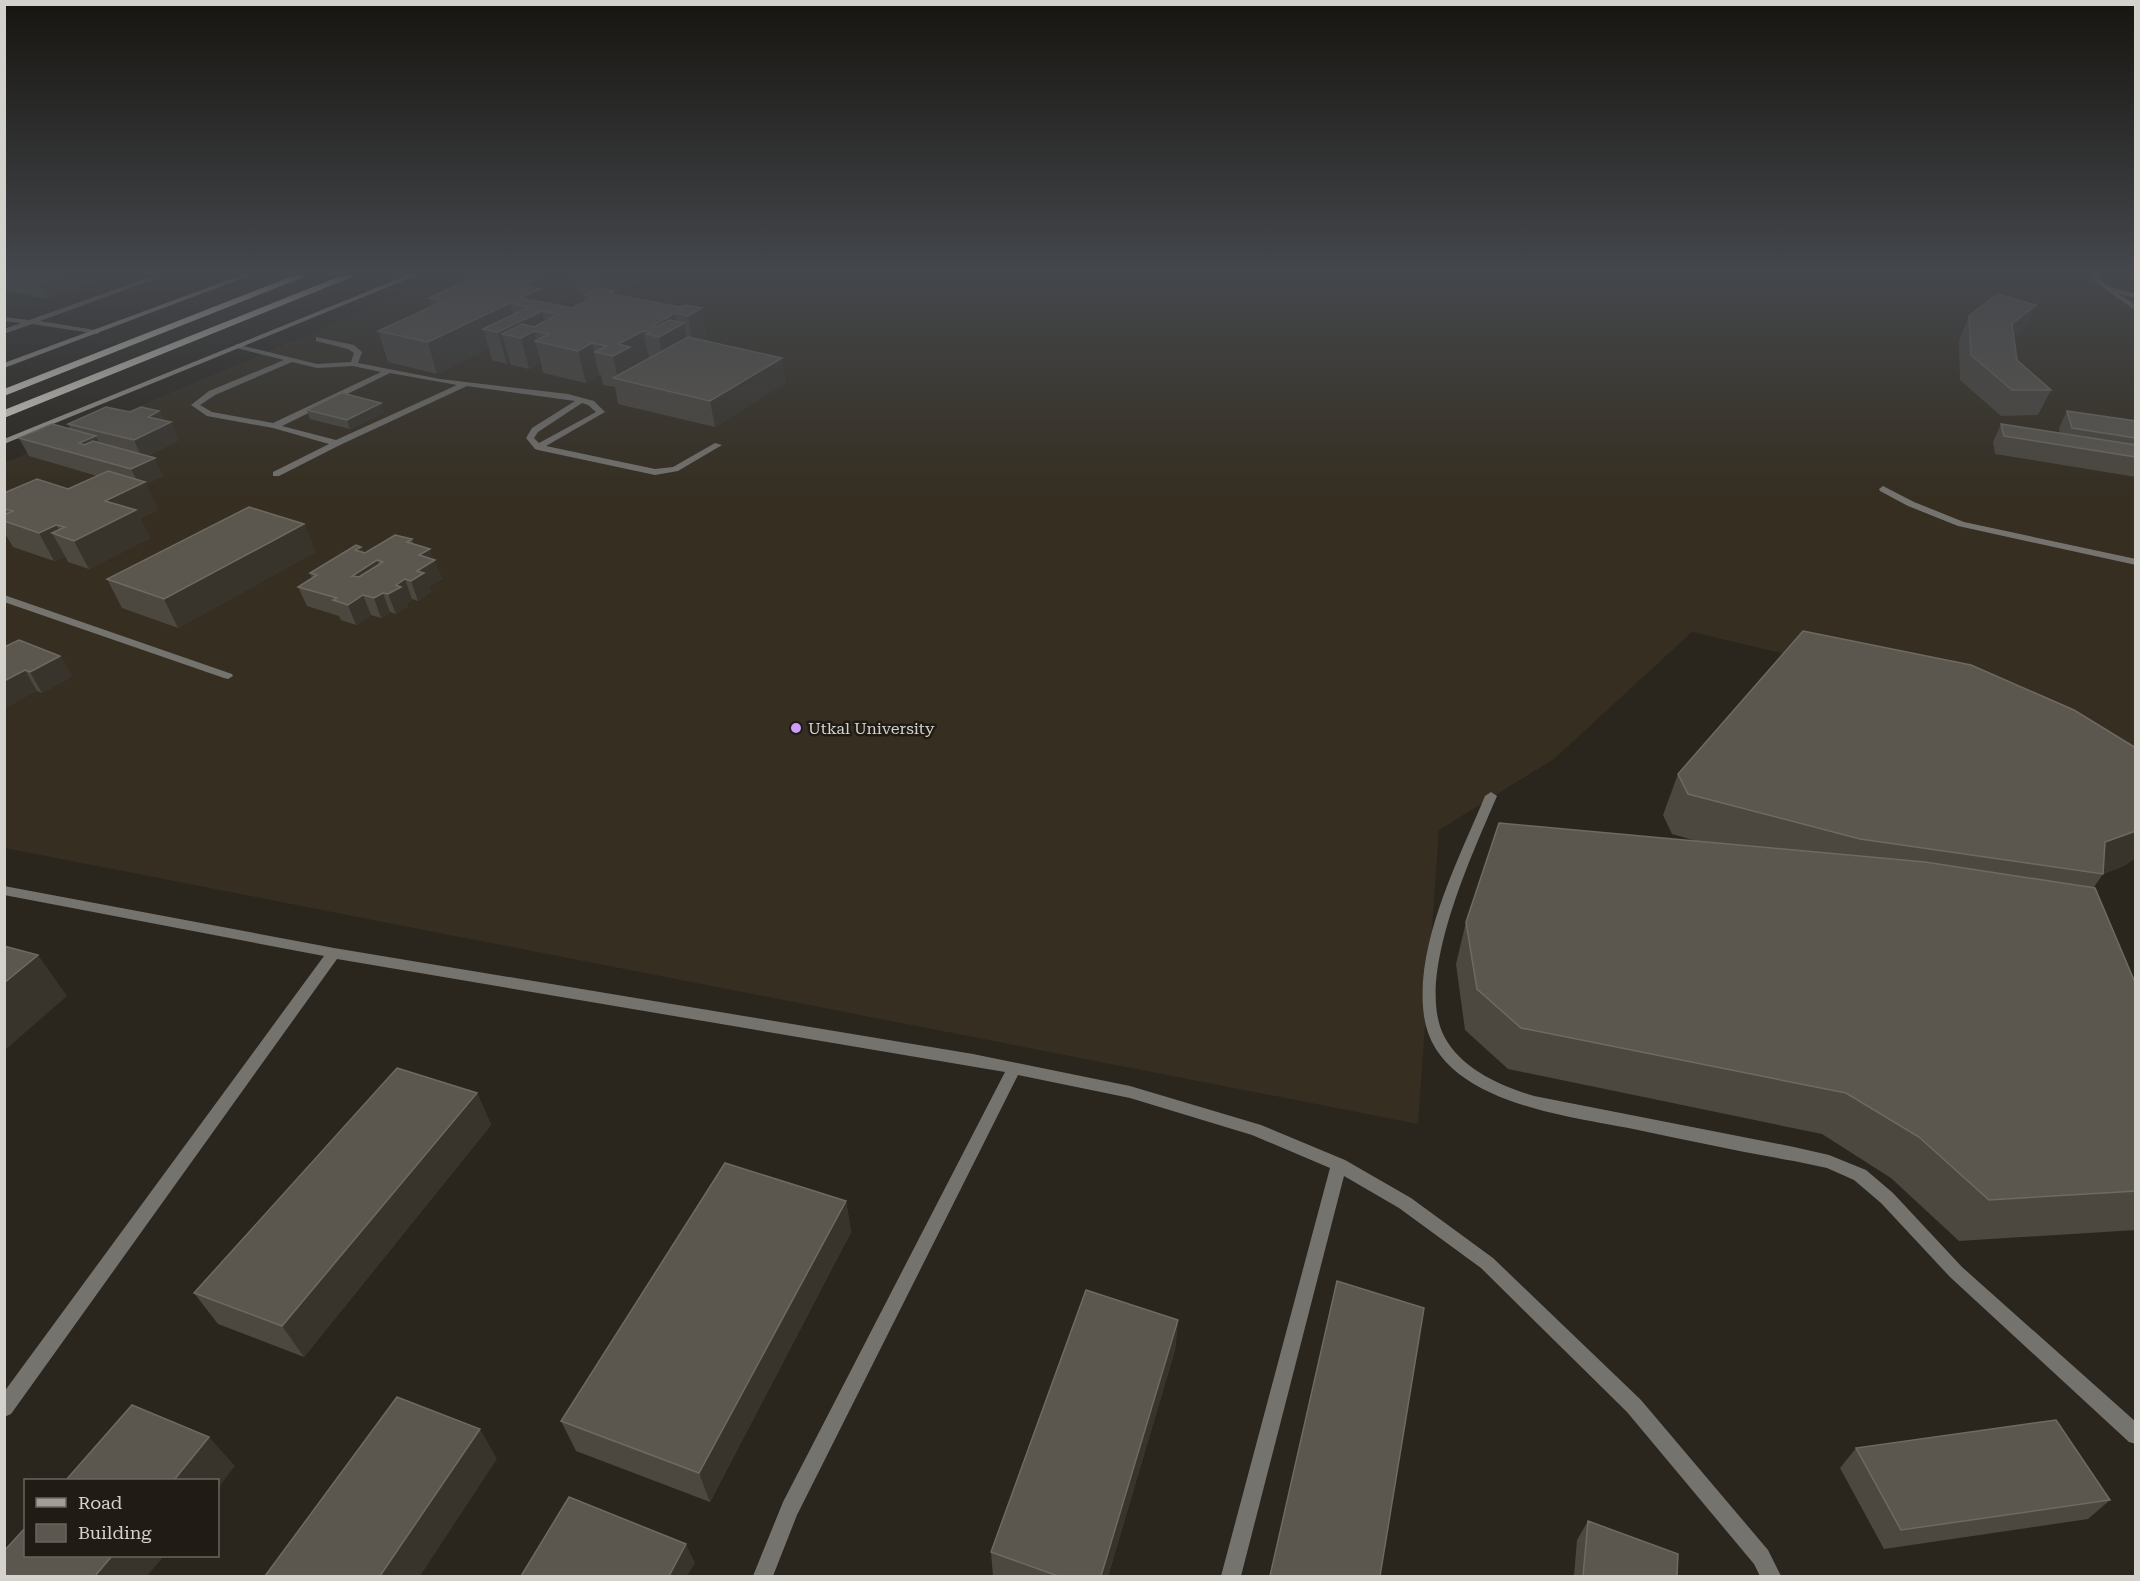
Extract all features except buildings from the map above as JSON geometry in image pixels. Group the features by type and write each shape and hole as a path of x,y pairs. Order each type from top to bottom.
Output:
{"highway":[{"path":"4,393 116,349"},
{"path":"4,414 167,349"}],"street":[{"path":"4,366 50,349"},
{"path":"4,442 232,349"},
{"path":"250,349 317,366 353,364 387,372 467,384 567,396 591,403 601,412 538,447"},
{"path":"352,349 358,352 353,364"},
{"path":"292,359 212,393 195,405 210,414 274,426 337,443"},
{"path":"274,426 387,372"},
{"path":"276,474 337,443 467,384"},
{"path":"581,400 535,430 530,438 538,447 655,472 675,469 718,445"},
{"path":"1883,489 1911,504 1961,524 2136,562"},
{"path":"4,598 228,676"},
{"path":"1491,796 1452,892 1432,964 1428,988 1434,1028 1442,1047 1457,1064 1489,1085 1539,1104 1794,1154 1829,1162 1860,1175 1887,1198 1956,1272 2136,1435"},
{"path":"4,890 334,953 1014,1069 1130,1092 1256,1130 1339,1165 1405,1203 1487,1263 1634,1406 1761,1557 1771,1576"},
{"path":"4,1408 334,953"},
{"path":"763,1576 790,1509 1014,1069"},
{"path":"1231,1576 1339,1165"}],"shaded area":[{"name":"Utkal University","path":"275,349 2135,349 2135,779 1968,697 1692,632 1554,759 1439,830 1418,1124 5,848 4,463"}],"place":[{"name":"Utkal University","path":"796,728"}]}
